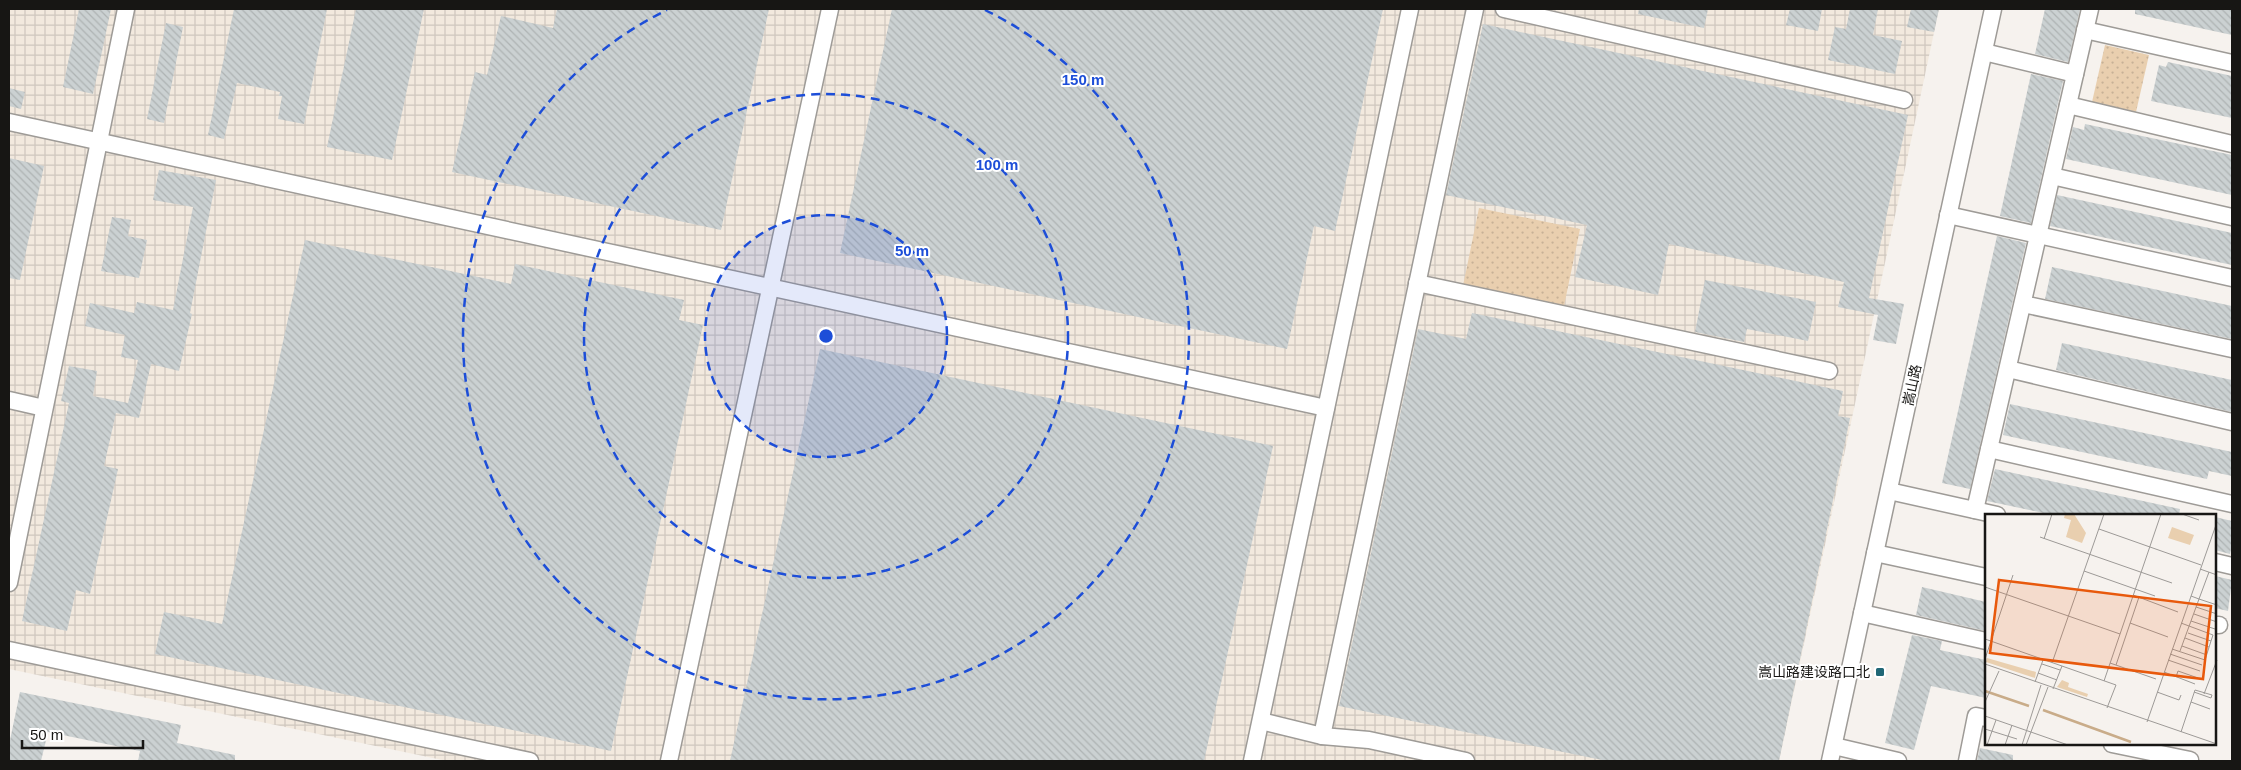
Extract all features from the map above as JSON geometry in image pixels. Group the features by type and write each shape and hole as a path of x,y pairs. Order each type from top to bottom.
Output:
{"street":[{"path":"9,583 126,9"},
{"path":"669,761 830,9"},
{"path":"1252,761 1410,9"},
{"path":"1322,736 1475,9"},
{"path":"1504,9 1904,100"},
{"name":"嵩山路","path":"1837,754 1988,53 1993,9"},
{"name":"嵩山路","path":"1988,53 2003,9"},
{"path":"1975,510 2090,9"},
{"path":"2085,30 2232,63"},
{"path":"1988,53 2075,74"},
{"path":"2068,105 2232,144"},
{"path":"9,122 1326,408"},
{"path":"2052,176 2232,217"},
{"path":"1953,216 2232,278"},
{"path":"1417,283 1829,371"},
{"path":"2022,304 2232,349"},
{"path":"2008,369 2232,422"},
{"path":"9,400 44,408"},
{"path":"1989,449 2232,504"},
{"path":"1893,493 1993,514"},
{"path":"1880,554 1985,577"},
{"path":"2216,562 2232,566"},
{"path":"1867,614 1985,641"},
{"path":"9,650 530,761"},
{"path":"1966,761 1976,716 1985,718"},
{"path":"1261,721 1322,736 1369,740 1466,761"},
{"path":"2117,745 2190,760"},
{"path":"1837,754 1898,761"}],"shaded area":[{"path":"9,9 1939,9 1779,761 447,761 9,669"},
{"path":"2105,45 2149,55 2136,112 2092,102"},
{"path":"1479,208 1580,229 1564,306 1463,286"}],"building":[{"path":"79,9 111,9 93,94 63,87"},
{"path":"234,9 327,9 304,124 278,119 282,96 279,96 280,92 237,83 224,139 208,135"},
{"path":"356,9 424,9 392,160 327,147"},
{"path":"557,9 769,9 721,230 452,172 475,72 487,75 501,16 553,28"},
{"path":"892,9 1383,9 1335,231 1314,226 1287,349 840,253"},
{"path":"1639,9 1708,9 1704,28 1638,14"},
{"path":"1790,9 1822,9 1818,31 1786,25"},
{"path":"1850,9 1878,9 1873,35 1902,41 1895,74 1828,60 1835,27 1846,29"},
{"path":"1911,9 1939,9 1934,32 1907,27"},
{"path":"2045,9 2080,9 2068,62 2035,54"},
{"path":"2135,9 2232,9 2232,35 2135,14"},
{"path":"166,23 183,27 164,123 147,119"},
{"path":"1483,24 1908,115 1869,298 1904,304 1896,344 1873,340 1878,315 1838,307 1844,282 1669,244 1658,295 1575,277 1587,225 1446,195"},
{"path":"2168,62 2232,76 2232,118 2151,101 2159,65 2166,67"},
{"path":"2031,74 2063,81 2031,223 2000,216"},
{"path":"9,88 25,92 21,109 9,106"},
{"path":"2085,124 2232,155 2232,195 2066,159 2073,127 2084,130"},
{"path":"9,158 44,166 20,280 9,278"},
{"path":"159,170 216,180 190,313 192,314 179,371 151,364 139,418 116,413 104,466 118,469 90,594 76,590 67,631 22,621 69,403 61,401 69,366 97,371 93,396 128,403 138,360 121,357 125,335 85,326 90,303 134,313 137,302 173,310 193,207 153,200"},
{"path":"2057,195 2232,233 2232,265 2050,226"},
{"path":"112,217 131,220 128,236 147,240 139,278 101,271"},
{"path":"1997,236 2026,243 1970,489 1942,483"},
{"path":"305,240 511,284 515,264 684,300 679,320 703,325 611,751 155,654 164,612 222,624"},
{"path":"2052,267 2232,306 2232,339 2045,299"},
{"path":"1705,280 1816,302 1808,341 1747,329 1744,342 1695,332"},
{"path":"1472,313 1843,391 1838,416 1850,418 1779,761 1607,761 1339,706 1418,329 1466,339"},
{"path":"2062,343 2232,380 2232,412 2056,370"},
{"path":"820,349 1273,446 1204,761 730,761"},
{"path":"2010,404 2232,452 2232,476 2209,471 2207,479 2003,435"},
{"path":"1995,469 2180,509 2179,514 2048,514 1987,501"},
{"path":"2216,517 2232,521 2230,554 2216,550"},
{"path":"2216,576 2232,580 2228,611 2216,608"},
{"path":"1922,587 1985,602 1985,631 1916,615"},
{"path":"1912,635 1942,641 1940,650 1985,660 1985,698 1931,686 1914,750 1885,743"},
{"path":"20,692 181,725 177,743 235,755 235,761 138,761 140,751 48,732 41,761 9,761 9,745"},
{"path":"1980,748 2013,755 2013,761 1977,761"}],"place":[{"name":"嵩山路建设路口北","path":"1880,672"}]}
